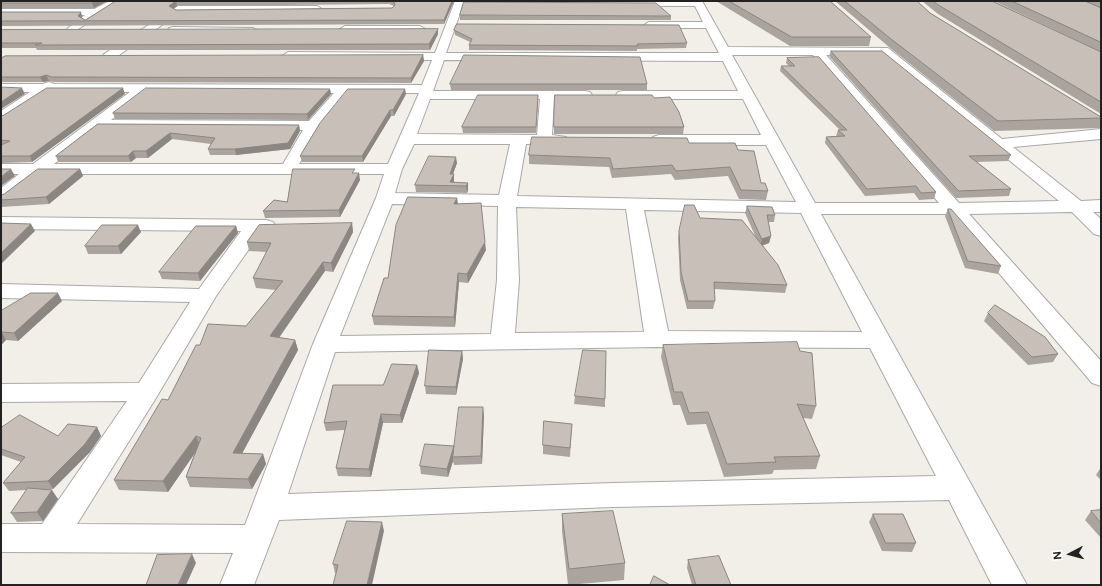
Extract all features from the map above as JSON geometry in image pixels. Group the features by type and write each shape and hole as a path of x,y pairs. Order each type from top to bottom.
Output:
{"street":[{"path":"87,30 68,30 96,12 117,1"},
{"path":"108,57 190,1"},
{"path":"218,29 252,1"},
{"path":"237,585 268,508 365,224 385,198 394,169 408,139 440,55 445,27 460,1 698,2 1010,585"},
{"path":"177,10 328,9"},
{"path":"1,12 96,12"},
{"path":"377,29 385,16"},
{"path":"640,25 710,25"},
{"path":"331,30 445,27"},
{"path":"124,30 263,30"},
{"path":"873,41 1077,207 1101,230"},
{"path":"816,51 1101,377"},
{"path":"273,56 726,54 816,51 884,51"},
{"path":"95,57 132,56"},
{"path":"1,117 66,75"},
{"path":"1,88 345,88 547,95 748,96"},
{"path":"1,196 144,88"},
{"path":"288,169 313,126 345,88"},
{"path":"544,140 547,95"},
{"path":"95,124 313,126"},
{"path":"999,144 1046,138 1101,134"},
{"path":"408,139 575,140"},
{"path":"502,340 508,280 507,202 519,140"},
{"path":"646,140 772,140"},
{"path":"1,169 394,169"},
{"path":"385,198 808,208 955,209 1101,206"},
{"path":"634,204 657,339"},
{"path":"1,223 286,226"},
{"path":"51,538 147,392 205,296 255,226"},
{"path":"1,291 205,296"},
{"path":"325,344 502,340 878,340"},
{"path":"1,392 147,392"},
{"path":"268,508 437,500 738,491 958,488"},
{"path":"1,538 255,539"}],"building":[{"path":"1,1 96,1 92,3 1,3"},
{"path":"116,1 176,1 169,6 176,10 392,8 395,5 394,2 391,1 452,1 444,20 1,21 1,12 81,12 78,16 85,20"},
{"path":"729,1 830,1 871,37 792,37"},
{"path":"845,1 917,1 930,13 1101,118 998,121 891,39"},
{"path":"933,1 992,1 1101,52 1101,102 940,6"},
{"path":"1012,1 1085,1 1101,8 1101,42"},
{"path":"464,2 656,3 671,16 460,15"},
{"path":"457,24 679,25 687,43 637,44 638,46 469,45 472,39 454,30"},
{"path":"438,29 429,44 35,45 42,43 1,43 1,30"},
{"path":"831,51 882,51 1011,155 969,156 1011,189 959,191"},
{"path":"423,55 411,78 52,77 46,75 40,77 1,77 1,58 5,56"},
{"path":"464,55 640,57 647,84 450,84"},
{"path":"819,57 936,192 921,193 916,186 867,189 826,137 845,136 838,130 847,130 781,66 795,66 787,58"},
{"path":"1,87 22,88 1,102"},
{"path":"47,88 123,88 30,156 1,156 1,145 10,141 1,140 1,116"},
{"path":"146,88 330,89 307,114 113,113"},
{"path":"348,89 405,89 393,110 390,110 362,156 300,156 320,123"},
{"path":"478,95 538,95 536,127 462,127"},
{"path":"555,95 652,95 654,98 670,97 679,112 684,127 554,127"},
{"path":"98,124 299,125 288,143 235,149 208,149 215,138 170,133 146,151 133,151 128,156 56,156"},
{"path":"532,137 687,138 689,143 735,143 738,150 754,151 761,183 765,183 768,191 741,190 730,167 676,171 672,165 613,169 610,158 529,155"},
{"path":"429,156 456,157 450,174 454,174 450,182 468,183 466,186 415,185"},
{"path":"1,169 11,169 1,177"},
{"path":"38,169 80,169 46,197 1,200 1,195"},
{"path":"293,169 355,169 352,173 359,173 339,210 263,211 274,200 287,202"},
{"path":"408,197 457,198 454,204 481,203 485,242 467,274 458,273 454,317 372,316 384,278 388,278 396,225"},
{"path":"685,205 694,205 700,218 742,220 778,265 787,285 714,282 715,301 688,301 681,272 679,231"},
{"path":"747,206 772,207 775,215 767,215 771,236 762,239"},
{"path":"948,209 951,209 1001,266 968,261"},
{"path":"1,223 31,224 1,253"},
{"path":"352,223 331,263 323,262 270,336 295,340 233,453 263,454 248,479 186,477 201,438 196,436 163,481 114,480 162,399 168,400 196,345 200,345 208,324 246,326 283,281 253,278 271,243 247,242 259,225"},
{"path":"102,225 138,225 118,246 85,246"},
{"path":"196,226 236,226 198,273 159,272"},
{"path":"31,293 58,293 14,333 1,333 1,311"},
{"path":"995,305 1045,337 1058,354 1032,357 988,313"},
{"path":"797,342 800,351 812,353 816,406 797,404 820,456 774,457 776,462 727,464 708,412 689,413 682,392 674,392 663,345"},
{"path":"429,350 462,351 456,387 425,386"},
{"path":"583,350 606,351 605,399 575,396"},
{"path":"392,364 417,365 400,415 381,414 369,469 336,468 347,421 324,423 333,385 383,385"},
{"path":"459,407 483,407 481,456 453,457"},
{"path":"20,415 58,436 68,424 97,427 85,444 48,481 3,483 25,457 1,449 1,428"},
{"path":"544,421 572,424 570,448 543,445"},
{"path":"425,444 454,446 447,469 420,466"},
{"path":"28,488 52,490 37,512 11,513"},
{"path":"1101,510 1101,523 1091,511"},
{"path":"613,511 625,563 569,569 562,514"},
{"path":"873,514 903,514 916,543 886,543"},
{"path":"347,521 382,522 367,585 333,585 338,565 333,564"},
{"path":"192,554 178,585 146,585 157,555"},
{"path":"719,556 731,585 696,585 688,560"},
{"path":"654,576 670,585 650,585"}]}
